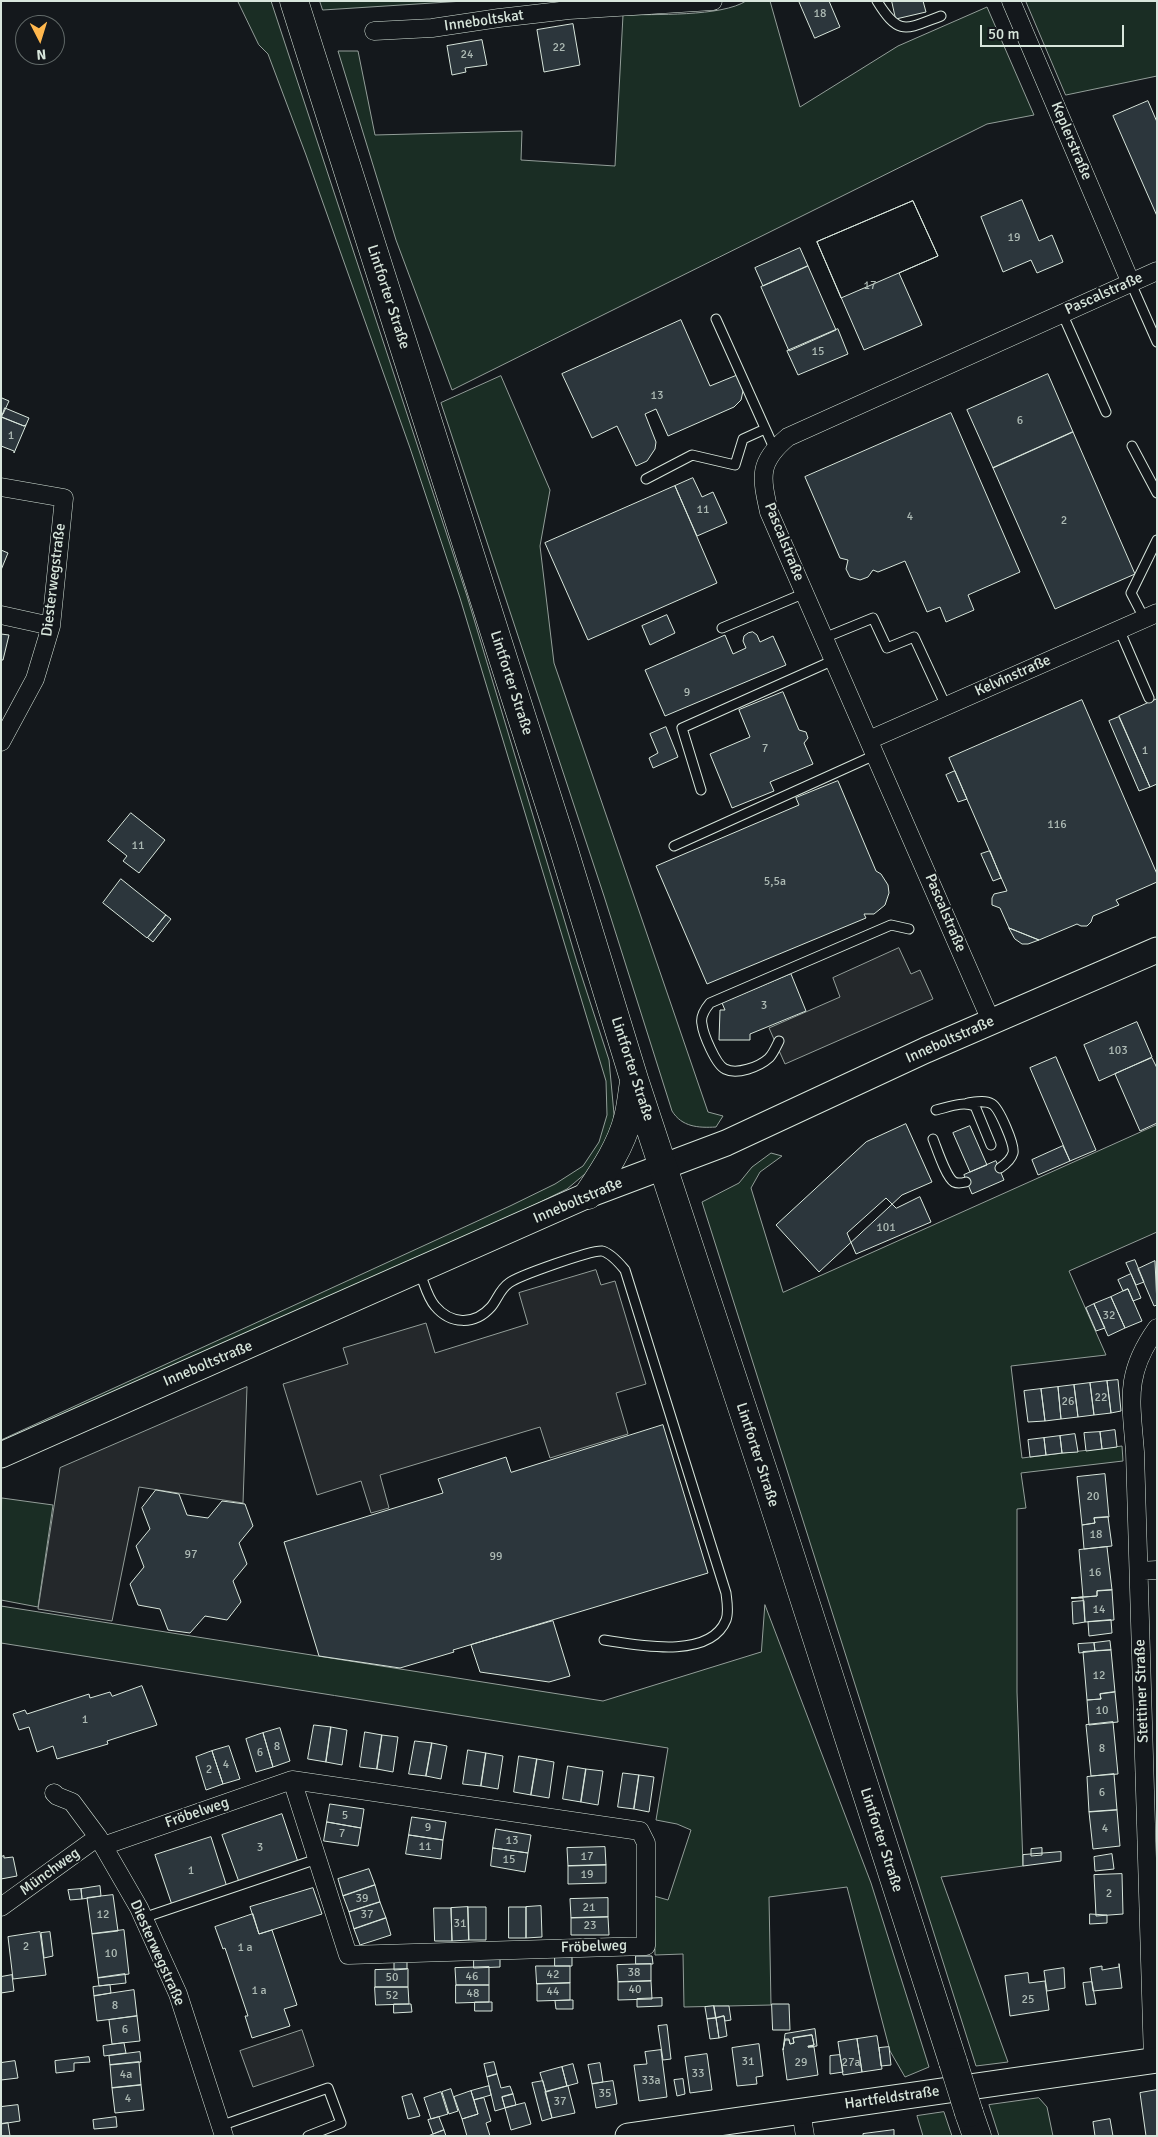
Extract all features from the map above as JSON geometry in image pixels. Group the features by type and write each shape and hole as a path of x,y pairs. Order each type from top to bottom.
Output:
{"main road":[{"name":"Lintforter Straße","path":"294,1 560,838 634,1078 973,2124"},
{"path":"588,1195 608,1166 619,1142 628,1118 634,1078"}],"street":[{"name":"Inneboltskat","path":"374,31 432,28 569,10 714,1"},
{"name":"Keplerstraße","path":"1011,1 1130,281"},
{"name":"Pascalstraße","path":"991,1021 769,512 764,490 764,465 774,448 788,437 1130,281 1157,271"},
{"name":"Diesterwegstraße","path":"1,487 64,498 51,626 35,679 1,742"},
{"path":"1,616 51,626"},
{"name":"Kelvinstraße","path":"872,747 946,706 1150,616"},
{"name":"Inneboltstraße","path":"1,1455 588,1195 726,1143 991,1021 1157,950"},
{"name":"Stettiner Straße","path":"1155,2060 1151,1823 1135,1452 1130,1392 1135,1369 1143,1347 1157,1328"},
{"path":"1139,1571 1157,1570"},
{"name":"Fröbelweg","path":"101,1841 292,1780 640,1832 646,1843 646,1946 348,1955 292,1780"},
{"name":"Diesterwegstraße","path":"54,1793 72,1802 101,1841 143,1918 178,1994 222,2131"},
{"name":"Münchweg","path":"1,1907 101,1841"},
{"name":"Hartfeldstraße","path":"628,2136 1155,2060"},
{"path":"801,2111 805,2136"}],"lane":[{"path":"877,1 892,23 898,26 907,28 941,16"},
{"path":"1130,281 1157,342"},
{"path":"1062,312 1106,412"},
{"path":"716,319 774,448"},
{"path":"646,479 692,455 736,465 743,439 765,429"},
{"path":"1132,446 1157,493"},
{"path":"1150,616 1130,593 1157,540"},
{"path":"722,628 805,593"},
{"path":"824,638 873,618 887,648 914,637 946,706"},
{"path":"1119,630 1148,698"},
{"path":"700,790 682,728 834,660"},
{"path":"674,846 872,747"},
{"path":"779,1041 772,1055 759,1064 741,1071 724,1069 717,1063 702,1024 704,1009 710,1003 892,925 909,929"},
{"path":"936,1110 980,1101 990,1103 997,1108 1013,1146 1010,1159 1000,1168"},
{"path":"968,1103 975,1106 991,1145"},
{"path":"933,1139 953,1182 960,1184 966,1182"},
{"path":"419,1271 433,1305 451,1319 461,1321 480,1316 491,1307 509,1282 584,1254 603,1251 626,1270 726,1593 727,1608 726,1619 721,1628 712,1638 699,1643 687,1646 652,1647 604,1640"},
{"path":"143,1918 317,1859"},
{"path":"222,2131 328,2088 341,2123 308,2136"}],"green space":[{"path":"238,1 271,1 467,596 577,962 609,1060 614,1114 613,1134 598,1163 567,1189 415,1263 1,1446 1,1440 555,1184 583,1166 599,1142 607,1115 606,1081 460,598 410,448 306,155 268,54 259,45"},
{"path":"320,1 464,1 323,10"},
{"path":"746,1 770,1 800,107 898,46 987,7 1034,115 987,124 452,390 396,240 338,51 358,51 375,135 522,131 521,160 615,166 623,15 704,12 721,10"},
{"path":"1026,1 1157,1 1157,76 1066,95"},
{"path":"501,376 550,490 540,546 554,663 708,1112 723,1116 716,1127 691,1125 681,1120 672,1111 604,896 441,403"},
{"path":"1157,1125 1157,1232 1069,1271 1106,1355 1011,1366 1022,1458 1122,1446 1123,1461 1021,1473 1026,1508 1017,1509 1017,1692 1023,1866 941,1877 1008,2062 976,2066 702,1202 739,1183 752,1167 771,1153 782,1156 760,1172 751,1188 783,1292"},
{"path":"2,1498 53,1505 38,1607 1,1600"},
{"path":"765,1605 871,1883 929,2067 905,2077 890,2051 847,1887 769,1897 771,2005 684,2007 683,1954 655,1955 654,1896 668,1900 691,1830 677,1824 656,1820 668,1748 1,1643 1,1606 603,1701 761,1652"},
{"path":"1039,2098 1047,2107 1053,2136 999,2136 989,2105"},
{"path":"944,2112 952,2136 923,2136 917,2116"}],"shaded area":[{"path":"899,948 911,974 920,970 933,999 785,1064 769,1028 840,997 833,978"},
{"path":"596,1270 601,1285 615,1281 646,1384 616,1393 628,1434 550,1458 540,1427 380,1475 389,1508 371,1513 361,1481 317,1495 283,1384 348,1364 343,1348 426,1323 435,1353 528,1324 519,1293"},
{"path":"247,1387 243,1503 139,1487 112,1621 38,1609 60,1468"},
{"path":"302,2030 314,2066 253,2087 240,2051"}],"building":[{"path":"799,1 829,1 840,27 815,38"},
{"path":"892,1 923,1 926,12 896,19"},
{"path":"573,24 580,65 544,72 537,30"},
{"path":"482,40 487,65 465,68 466,72 452,75 447,46"},
{"path":"1148,101 1157,122 1157,216 1113,116"},
{"path":"1022,200 1039,241 1052,235 1063,262 1037,273 1031,260 1003,272 981,217"},
{"path":"913,201 938,256 899,273 922,325 864,350 817,242"},
{"path":"913,201 938,256 841,298 817,242"},
{"path":"800,248 808,266 763,286 755,268"},
{"path":"808,266 836,330 789,351 761,287"},
{"path":"681,320 710,386 737,375 743,391 741,400 734,407 668,436 656,409 645,414 656,442 655,449 647,461 636,466 617,426 592,438 562,374"},
{"path":"838,329 848,354 798,375 787,351"},
{"path":"1048,374 1073,432 993,468 967,410"},
{"path":"2,398 9,401 3,414 1,414"},
{"path":"5,408 29,418 26,425 24,426 2,417"},
{"path":"951,413 1020,572 968,595 974,610 946,622 940,607 927,612 905,561 878,572 873,570 868,577 860,580 850,577 846,569 848,560 840,558 805,477"},
{"path":"1,417 24,426 26,425 14,453 14,451 1,446"},
{"path":"1073,432 1135,574 1055,609 993,468"},
{"path":"693,478 702,497 713,492 727,523 697,536 675,486"},
{"path":"675,486 717,583 588,640 545,543"},
{"path":"1,550 8,553 1,570"},
{"path":"667,615 675,633 650,645 642,626"},
{"path":"753,632 757,635 760,642 773,636 786,665 665,716 645,670 725,635 733,654 746,648 743,641 744,636"},
{"path":"1,634 9,635 3,660 1,660"},
{"path":"783,692 799,730 806,732 808,738 804,743 813,764 770,782 774,791 732,808 710,754 750,737 739,710"},
{"path":"1157,699 1157,784 1150,787 1119,716"},
{"path":"1082,700 1157,874 1157,882 1116,900 1119,905 1093,916 1087,926 1077,924 1039,940 1009,928 1000,908 992,905 994,894 1007,891 949,758"},
{"path":"1119,717 1150,787 1139,791 1109,721"},
{"path":"666,727 678,757 653,768 649,758 658,753 650,734"},
{"path":"955,771 967,799 958,802 946,775"},
{"path":"838,781 876,871 881,874 888,885 889,893 885,905 874,914 864,914 866,918 707,984 656,866 799,805 796,798"},
{"path":"131,813 165,840 139,873 123,861 127,856 108,841"},
{"path":"990,851 1001,878 993,881 981,854"},
{"path":"121,879 166,915 147,938 103,903"},
{"path":"166,915 171,919 153,942 148,938"},
{"path":"1009,928 1039,940 1022,944 1015,939"},
{"path":"791,974 806,1011 750,1034 750,1040 719,1040 720,1010 725,1010 722,1003"},
{"path":"1137,1022 1152,1057 1099,1081 1084,1045"},
{"path":"1056,1057 1096,1150 1070,1161 1030,1068"},
{"path":"1152,1058 1157,1068 1157,1123 1140,1131 1115,1074"},
{"path":"906,1124 932,1182 902,1195 819,1272 776,1225 866,1142"},
{"path":"970,1126 987,1165 970,1172 953,1133"},
{"path":"1063,1146 1070,1161 1038,1175 1032,1160"},
{"path":"996,1161 1004,1180 972,1194 964,1175"},
{"path":"920,1197 931,1222 856,1254 847,1233 886,1198 896,1208"},
{"path":"1135,1260 1144,1282 1136,1285 1126,1263"},
{"path":"1155,1261 1157,1305 1154,1306 1138,1269"},
{"path":"1131,1274 1141,1298 1133,1301 1128,1289 1123,1291 1118,1280"},
{"path":"1128,1289 1142,1321 1125,1328 1111,1297"},
{"path":"1111,1297 1125,1328 1108,1336 1094,1304"},
{"path":"1094,1304 1105,1328 1096,1331 1086,1308"},
{"path":"1118,1380 1121,1411 1111,1413 1107,1381"},
{"path":"1107,1381 1111,1413 1094,1415 1090,1383"},
{"path":"1090,1383 1094,1415 1078,1417 1074,1385"},
{"path":"1074,1385 1078,1417 1061,1419 1058,1387"},
{"path":"1058,1387 1061,1419 1045,1421 1041,1389"},
{"path":"1041,1389 1045,1421 1028,1422 1024,1391"},
{"path":"663,1425 708,1573 453,1650 454,1652 400,1668 319,1656 284,1542 443,1493 438,1479 506,1457 511,1472"},
{"path":"1115,1430 1117,1447 1102,1449 1100,1432"},
{"path":"1100,1432 1102,1449 1086,1451 1084,1433"},
{"path":"1075,1434 1078,1452 1062,1453 1060,1436"},
{"path":"1060,1436 1062,1453 1046,1455 1044,1438"},
{"path":"1044,1438 1046,1455 1030,1457 1028,1440"},
{"path":"1105,1474 1109,1517 1094,1518 1095,1523 1082,1525 1077,1477"},
{"path":"156,1490 179,1494 187,1515 208,1518 222,1501 245,1504 253,1526 239,1543 247,1564 233,1581 241,1602 227,1620 205,1616 190,1633 168,1630 160,1609 138,1605 130,1584 144,1567 136,1546 150,1529 142,1508"},
{"path":"1108,1517 1112,1546 1084,1549 1082,1525 1095,1523 1094,1518"},
{"path":"1107,1547 1112,1590 1097,1591 1097,1596 1071,1598 1083,1597 1079,1550"},
{"path":"1112,1590 1114,1620 1085,1622 1083,1598 1071,1598 1097,1596 1097,1591"},
{"path":"1084,1601 1085,1622 1073,1624 1072,1602"},
{"path":"1111,1620 1112,1633 1089,1636 1088,1622"},
{"path":"553,1621 570,1676 549,1682 480,1672 471,1645"},
{"path":"1110,1641 1111,1650 1095,1651 1094,1643"},
{"path":"1094,1643 1095,1651 1079,1653 1078,1644"},
{"path":"1111,1650 1115,1692 1100,1694 1101,1699 1087,1700 1083,1652"},
{"path":"142,1686 157,1725 107,1741 108,1744 57,1759 53,1746 37,1752 29,1727 19,1730 13,1714 25,1710 27,1714 89,1694 90,1698 110,1692 112,1696"},
{"path":"1115,1692 1118,1722 1089,1725 1087,1700 1101,1699 1100,1694"},
{"path":"1113,1722 1118,1774 1091,1776 1086,1725"},
{"path":"314,1725 331,1727 326,1762 308,1759"},
{"path":"331,1727 347,1730 342,1765 326,1762"},
{"path":"280,1728 290,1761 273,1767 263,1733"},
{"path":"365,1732 382,1735 377,1769 360,1767"},
{"path":"263,1733 273,1767 256,1772 246,1739"},
{"path":"382,1735 398,1737 393,1772 377,1769"},
{"path":"415,1741 432,1743 426,1776 409,1774"},
{"path":"432,1743 447,1746 441,1779 426,1776"},
{"path":"229,1746 240,1779 223,1784 212,1751"},
{"path":"468,1750 486,1753 481,1786 463,1784"},
{"path":"212,1751 223,1784 206,1790 196,1757"},
{"path":"486,1753 503,1756 498,1789 481,1786"},
{"path":"519,1756 537,1759 531,1795 514,1792"},
{"path":"537,1759 554,1762 549,1798 531,1795"},
{"path":"568,1766 586,1769 581,1802 563,1799"},
{"path":"586,1769 603,1771 598,1805 581,1802"},
{"path":"623,1773 639,1775 634,1809 618,1807"},
{"path":"1114,1774 1117,1810 1089,1812 1087,1777"},
{"path":"639,1775 654,1777 649,1812 634,1809"},
{"path":"330,1804 364,1809 361,1828 327,1822"},
{"path":"1117,1810 1120,1846 1093,1849 1089,1812"},
{"path":"282,1814 298,1862 239,1882 222,1835"},
{"path":"412,1817 446,1822 443,1840 409,1835"},
{"path":"327,1822 361,1828 358,1846 324,1841"},
{"path":"496,1829 531,1835 528,1853 493,1848"},
{"path":"409,1835 443,1840 441,1859 406,1854"},
{"path":"211,1837 227,1887 172,1905 155,1855"},
{"path":"605,1847 606,1865 568,1866 567,1848"},
{"path":"493,1848 528,1853 525,1872 491,1866"},
{"path":"1042,1848 1042,1855 1031,1856 1031,1849"},
{"path":"1061,1852 1061,1861 1023,1866 1023,1855"},
{"path":"1112,1854 1114,1869 1095,1871 1094,1857"},
{"path":"4,1856 4,1858 13,1857 17,1876 1,1879 1,1857"},
{"path":"606,1865 606,1883 568,1884 568,1866"},
{"path":"369,1869 375,1885 343,1896 338,1879"},
{"path":"1122,1874 1123,1914 1096,1916 1094,1875"},
{"path":"375,1885 380,1902 349,1912 343,1896"},
{"path":"100,1886 101,1896 82,1899 81,1889"},
{"path":"313,1888 322,1914 259,1934 250,1907"},
{"path":"81,1889 82,1899 70,1900 68,1890"},
{"path":"113,1895 118,1931 92,1934 87,1898"},
{"path":"608,1898 608,1917 571,1918 570,1899"},
{"path":"380,1902 386,1918 354,1929 349,1912"},
{"path":"541,1906 542,1937 526,1938 526,1907"},
{"path":"468,1907 469,1940 452,1941 451,1908"},
{"path":"468,1907 486,1907 486,1940 469,1940"},
{"path":"509,1907 526,1907 526,1938 509,1938"},
{"path":"434,1908 451,1908 452,1941 435,1941"},
{"path":"253,1914 259,1934 272,1930 297,2005 284,2009 290,2026 252,2038 245,2016 248,2016 225,1948 223,1949 215,1927"},
{"path":"1090,1914 1107,1915 1107,1923 1090,1924"},
{"path":"608,1917 609,1935 571,1935 571,1918"},
{"path":"386,1918 391,1935 360,1945 354,1929"},
{"path":"124,1930 129,1974 98,1978 92,1934"},
{"path":"40,1932 46,1975 13,1979 8,1937"},
{"path":"50,1932 53,1956 44,1958 41,1933"},
{"path":"636,1956 652,1956 653,1964 636,1964"},
{"path":"555,1957 572,1957 572,1966 555,1966"},
{"path":"474,1959 500,1959 500,1967 474,1968"},
{"path":"407,1962 407,1969 394,1970 394,1963"},
{"path":"651,1964 651,1981 618,1982 617,1965"},
{"path":"1119,1964 1122,1988 1093,1991 1090,1968 1102,1966 1102,1970 1119,1967"},
{"path":"536,1966 570,1966 570,1983 537,1984"},
{"path":"489,1967 489,1985 456,1985 455,1968"},
{"path":"1064,1968 1065,1988 1047,1991 1044,1971"},
{"path":"408,1969 408,1987 375,1987 375,1970"},
{"path":"1028,1973 1029,1983 1045,1981 1049,2010 1010,2016 1005,1976"},
{"path":"125,1974 126,1983 99,1986 98,1978"},
{"path":"12,1975 14,1991 1,1993 1,1977"},
{"path":"651,1981 652,1999 618,2000 618,1982"},
{"path":"1092,1982 1096,2004 1086,2005 1083,1983"},
{"path":"570,1983 570,2000 537,2001 537,1984"},
{"path":"110,1985 111,1993 94,1996 93,1987"},
{"path":"456,1985 489,1985 489,2002 456,2003"},
{"path":"375,1987 408,1987 409,2004 376,2005"},
{"path":"134,1990 137,2016 97,2021 94,1996"},
{"path":"662,1998 662,2006 637,2007 637,1999"},
{"path":"573,2000 573,2009 556,2009 555,2001"},
{"path":"475,2002 492,2002 492,2011 475,2011"},
{"path":"394,2004 411,2004 412,2012 394,2013"},
{"path":"772,2004 789,2004 790,2030 773,2030"},
{"path":"714,2006 716,2018 707,2019 705,2007"},
{"path":"714,2006 729,2006 731,2020 725,2021 724,2016 716,2018"},
{"path":"137,2016 140,2041 112,2044 109,2020"},
{"path":"724,2016 727,2036 719,2038 716,2018"},
{"path":"716,2018 719,2038 710,2039 707,2019"},
{"path":"667,2025 671,2059 663,2060 658,2026"},
{"path":"815,2029 817,2046 808,2047 814,2045 812,2035 793,2038 794,2043 790,2044 789,2039 785,2039 783,2050 785,2034"},
{"path":"812,2035 814,2045 808,2047 814,2047 818,2075 787,2080 783,2050 785,2040 789,2040 790,2044 794,2043 793,2038"},
{"path":"877,2036 882,2069 862,2072 857,2039"},
{"path":"857,2039 862,2072 843,2075 838,2042"},
{"path":"124,2043 126,2053 104,2056 103,2046"},
{"path":"759,2044 763,2076 756,2077 757,2084 737,2086 732,2048"},
{"path":"889,2047 891,2065 881,2066 879,2048"},
{"path":"661,2050 667,2097 639,2101 634,2065 647,2064 645,2052"},
{"path":"140,2052 141,2062 110,2065 109,2056"},
{"path":"707,2054 712,2090 690,2093 685,2057"},
{"path":"840,2055 843,2072 830,2074 830,2056"},
{"path":"89,2057 90,2062 74,2063 74,2071 56,2073 55,2061"},
{"path":"15,2061 18,2078 1,2080 1,2063"},
{"path":"139,2062 141,2085 112,2088 110,2065"},
{"path":"494,2062 497,2074 487,2077 484,2064"},
{"path":"600,2063 603,2082 592,2084 588,2065"},
{"path":"573,2064 578,2083 567,2086 562,2067"},
{"path":"562,2067 567,2086 546,2092 540,2073"},
{"path":"497,2074 501,2088 510,2086 513,2094 502,2097 505,2108 495,2111 487,2077"},
{"path":"683,2079 685,2094 677,2096 674,2080"},
{"path":"543,2081 552,2118 542,2121 532,2083"},
{"path":"613,2081 617,2104 596,2108 592,2084"},
{"path":"141,2085 144,2110 115,2113 112,2088"},
{"path":"489,2086 491,2095 474,2100 471,2091"},
{"path":"568,2086 575,2113 552,2118 545,2092"},
{"path":"451,2089 458,2111 449,2114 442,2092"},
{"path":"1157,2090 1157,2136 1146,2136 1140,2093"},
{"path":"471,2091 478,2114 462,2119 454,2097"},
{"path":"441,2092 448,2114 431,2119 424,2098"},
{"path":"412,2094 420,2116 408,2119 402,2097"},
{"path":"513,2094 516,2105 505,2108 502,2097"},
{"path":"484,2098 491,2121 486,2123 490,2136 467,2136 462,2119 478,2114 474,2100"},
{"path":"525,2103 531,2124 511,2130 505,2108"},
{"path":"18,2105 20,2121 1,2124 1,2107"},
{"path":"116,2117 117,2127 94,2129 93,2120"},
{"path":"439,2117 444,2130 433,2134 428,2120"},
{"path":"1110,2119 1113,2136 1095,2136 1093,2122"},
{"path":"8,2123 10,2136 1,2136 1,2124"},
{"path":"444,2130 446,2136 428,2136 433,2134"},
{"path":"894,2130 894,2136 863,2136 863,2134"}]}
